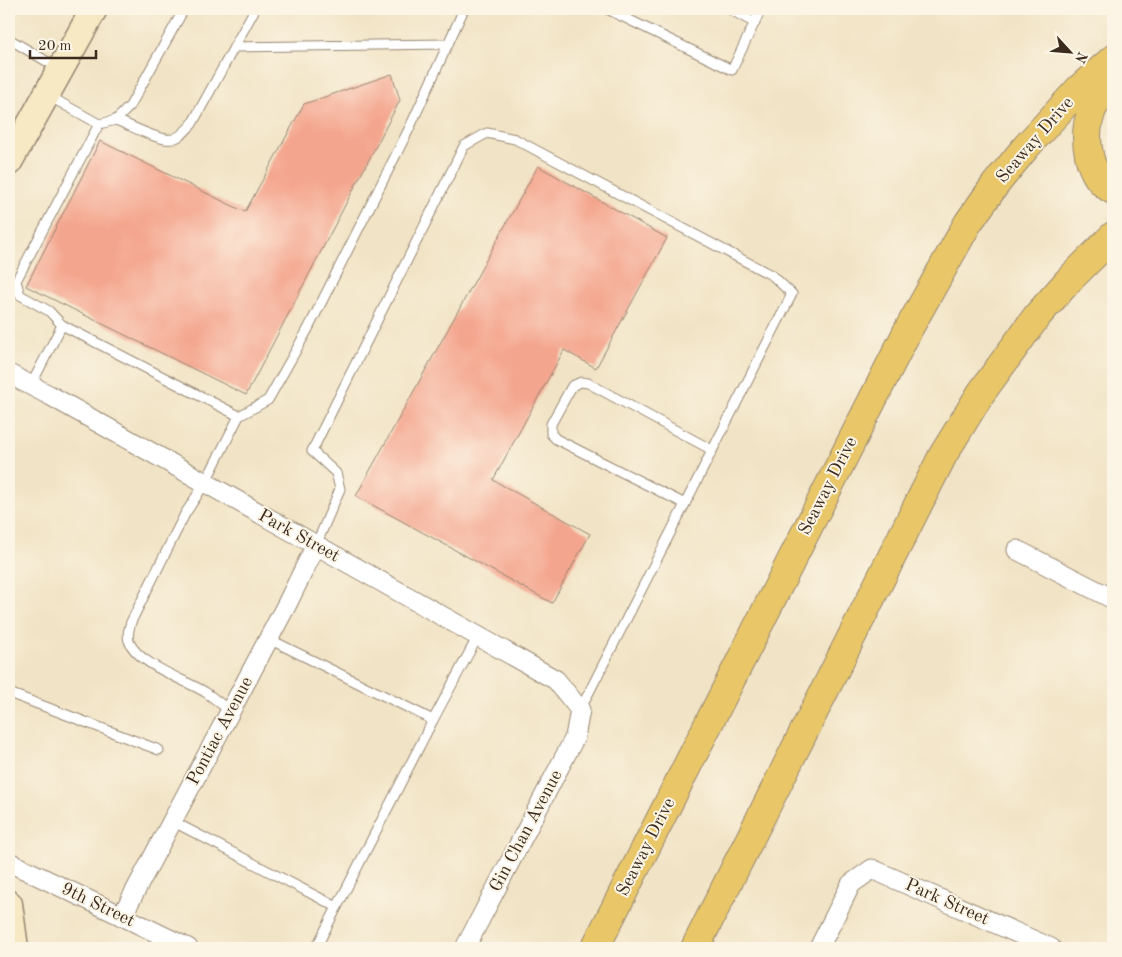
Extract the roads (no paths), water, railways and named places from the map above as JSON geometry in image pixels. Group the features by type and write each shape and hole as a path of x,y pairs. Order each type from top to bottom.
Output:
{"highway":[{"name":"Seaway Drive","path":"595,948 900,345 968,223 995,185 1026,147 1079,89 1113,59"},
{"path":"1113,83 1106,89 1092,109 1087,145 1097,175 1108,188 1113,190"},
{"path":"696,948 914,511 944,455 981,393 1037,316 1069,280 1113,236"}],"street":[{"path":"9,162 93,9"},
{"name":"Park Street","path":"9,374 556,680 580,710"},
{"name":"Pontiac Avenue","path":"122,916 269,639 316,545"},
{"path":"1017,550 1113,599"},
{"name":"Gin Chan Avenue","path":"465,948 575,737 580,710"},
{"name":"9th Street","path":"9,862 188,948"},
{"name":"Park Street","path":"819,948 851,884 872,869 1051,948"},
{"path":"9,904 15,948"}],"lane":[{"path":"46,95 99,124 116,120 130,106 184,9"},
{"path":"116,120 163,139 174,139 183,134 192,124 255,9"},
{"path":"230,711 206,693 152,664 141,656 132,647 128,638 131,622 185,514 205,483 239,416 268,400 299,344 410,127 464,9"},
{"path":"607,9 732,70 761,9"},
{"path":"729,9 755,23"},
{"path":"9,39 60,69"},
{"path":"234,47 448,44"},
{"path":"99,124 16,281 20,295 49,311 62,324 239,416"},
{"path":"316,545 340,488 336,472 312,451 464,146 487,133 515,140 773,276 792,294 580,710"},
{"path":"30,385 62,324"},
{"path":"685,504 556,439 551,434 551,424 572,386 580,382 588,383 712,450"},
{"path":"316,948 478,636"},
{"path":"269,639 433,720"},
{"path":"9,693 160,750"},
{"path":"172,820 337,907"}]}
